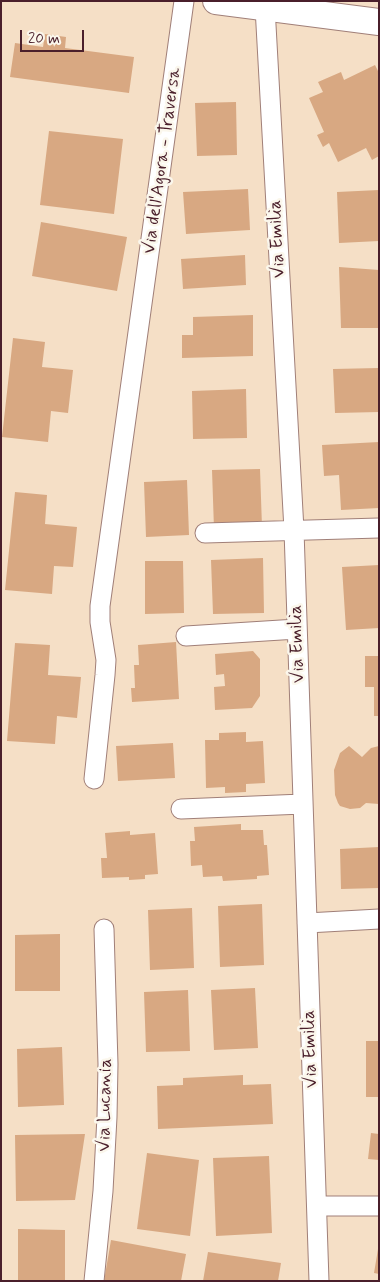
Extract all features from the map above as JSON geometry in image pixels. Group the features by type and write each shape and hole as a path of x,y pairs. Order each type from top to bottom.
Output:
{"street":[{"name":"Via dell'Agora - Traversa","path":"94,779 106,660 100,631 100,606 184,1"},
{"path":"216,1 379,22"},
{"name":"Via Emilia","path":"265,8 294,530 319,1281"},
{"path":"205,533 379,528"},
{"path":"186,636 297,629"},
{"path":"181,809 303,804"},
{"path":"307,922 379,919"},
{"name":"Via Lucania","path":"94,1281 104,1184 107,1117 108,1055 104,929"},
{"path":"317,1206 379,1206"}],"building":[{"path":"45,34 66,37 65,48 134,57 129,93 10,77 15,43 43,47"},
{"path":"375,65 379,73 379,156 372,160 366,148 338,162 329,143 323,147 317,135 324,132 309,98 323,92 318,82 341,72 344,80"},
{"path":"236,102 237,155 197,156 195,103"},
{"path":"49,131 123,139 114,214 40,205"},
{"path":"248,189 250,230 186,234 183,192"},
{"path":"379,190 379,241 339,243 337,192"},
{"path":"41,222 127,237 117,291 32,276"},
{"path":"245,255 246,285 183,289 181,259"},
{"path":"339,267 379,270 379,328 341,328"},
{"path":"253,315 253,356 182,358 182,335 193,335 193,317"},
{"path":"13,338 45,342 42,367 73,370 68,413 51,411 48,442 2,437"},
{"path":"379,368 379,412 335,413 333,369"},
{"path":"246,389 247,438 193,439 192,391"},
{"path":"379,442 379,508 341,510 339,475 324,476 322,445"},
{"path":"260,469 262,527 214,529 212,470"},
{"path":"187,480 189,535 146,537 144,482"},
{"path":"15,492 47,495 45,524 77,527 73,567 54,566 52,594 5,590"},
{"path":"263,558 264,613 213,614 211,560"},
{"path":"145,561 183,561 184,613 145,614"},
{"path":"379,565 379,628 346,630 342,567"},
{"path":"176,642 179,699 132,702 131,688 135,688 134,665 139,665 138,645"},
{"path":"15,643 50,645 48,675 81,677 77,718 57,716 55,744 7,741"},
{"path":"253,651 260,659 260,696 252,708 215,710 214,687 225,686 224,674 216,675 215,654"},
{"path":"365,656 379,656 379,716 374,716 374,687 365,687"},
{"path":"246,732 246,742 263,741 265,783 246,784 246,792 225,793 225,787 206,788 205,740 219,740 219,733"},
{"path":"173,743 175,778 118,781 116,746"},
{"path":"349,746 362,757 371,748 379,746 379,804 366,803 360,808 350,809 340,806 338,803 335,795 334,770 340,753"},
{"path":"241,824 241,830 263,830 264,845 267,845 269,875 257,876 257,879 223,881 222,876 203,877 202,865 191,866 190,841 195,841 194,827"},
{"path":"130,831 130,835 155,833 158,874 145,875 145,879 129,880 129,877 102,878 101,858 107,858 105,833"},
{"path":"379,847 379,888 341,889 340,849"},
{"path":"262,904 264,965 220,967 218,906"},
{"path":"192,908 194,968 150,970 148,910"},
{"path":"60,934 60,991 15,991 15,935"},
{"path":"255,988 258,1048 214,1050 211,990"},
{"path":"188,990 190,1051 146,1052 144,992"},
{"path":"366,1041 379,1041 379,1097 366,1097"},
{"path":"62,1047 64,1105 18,1107 17,1049"},
{"path":"243,1075 243,1085 271,1084 273,1124 158,1129 157,1086 183,1085 183,1078"},
{"path":"371,1133 379,1134 379,1160 368,1159"},
{"path":"85,1134 75,1200 16,1201 15,1135"},
{"path":"147,1153 199,1160 190,1236 137,1229"},
{"path":"269,1156 272,1233 216,1236 213,1158"},
{"path":"18,1229 65,1230 65,1281 18,1281"},
{"path":"111,1240 186,1254 181,1281 104,1281"},
{"path":"379,1249 379,1274 374,1273"},
{"path":"208,1252 281,1263 278,1281 203,1281"}]}
